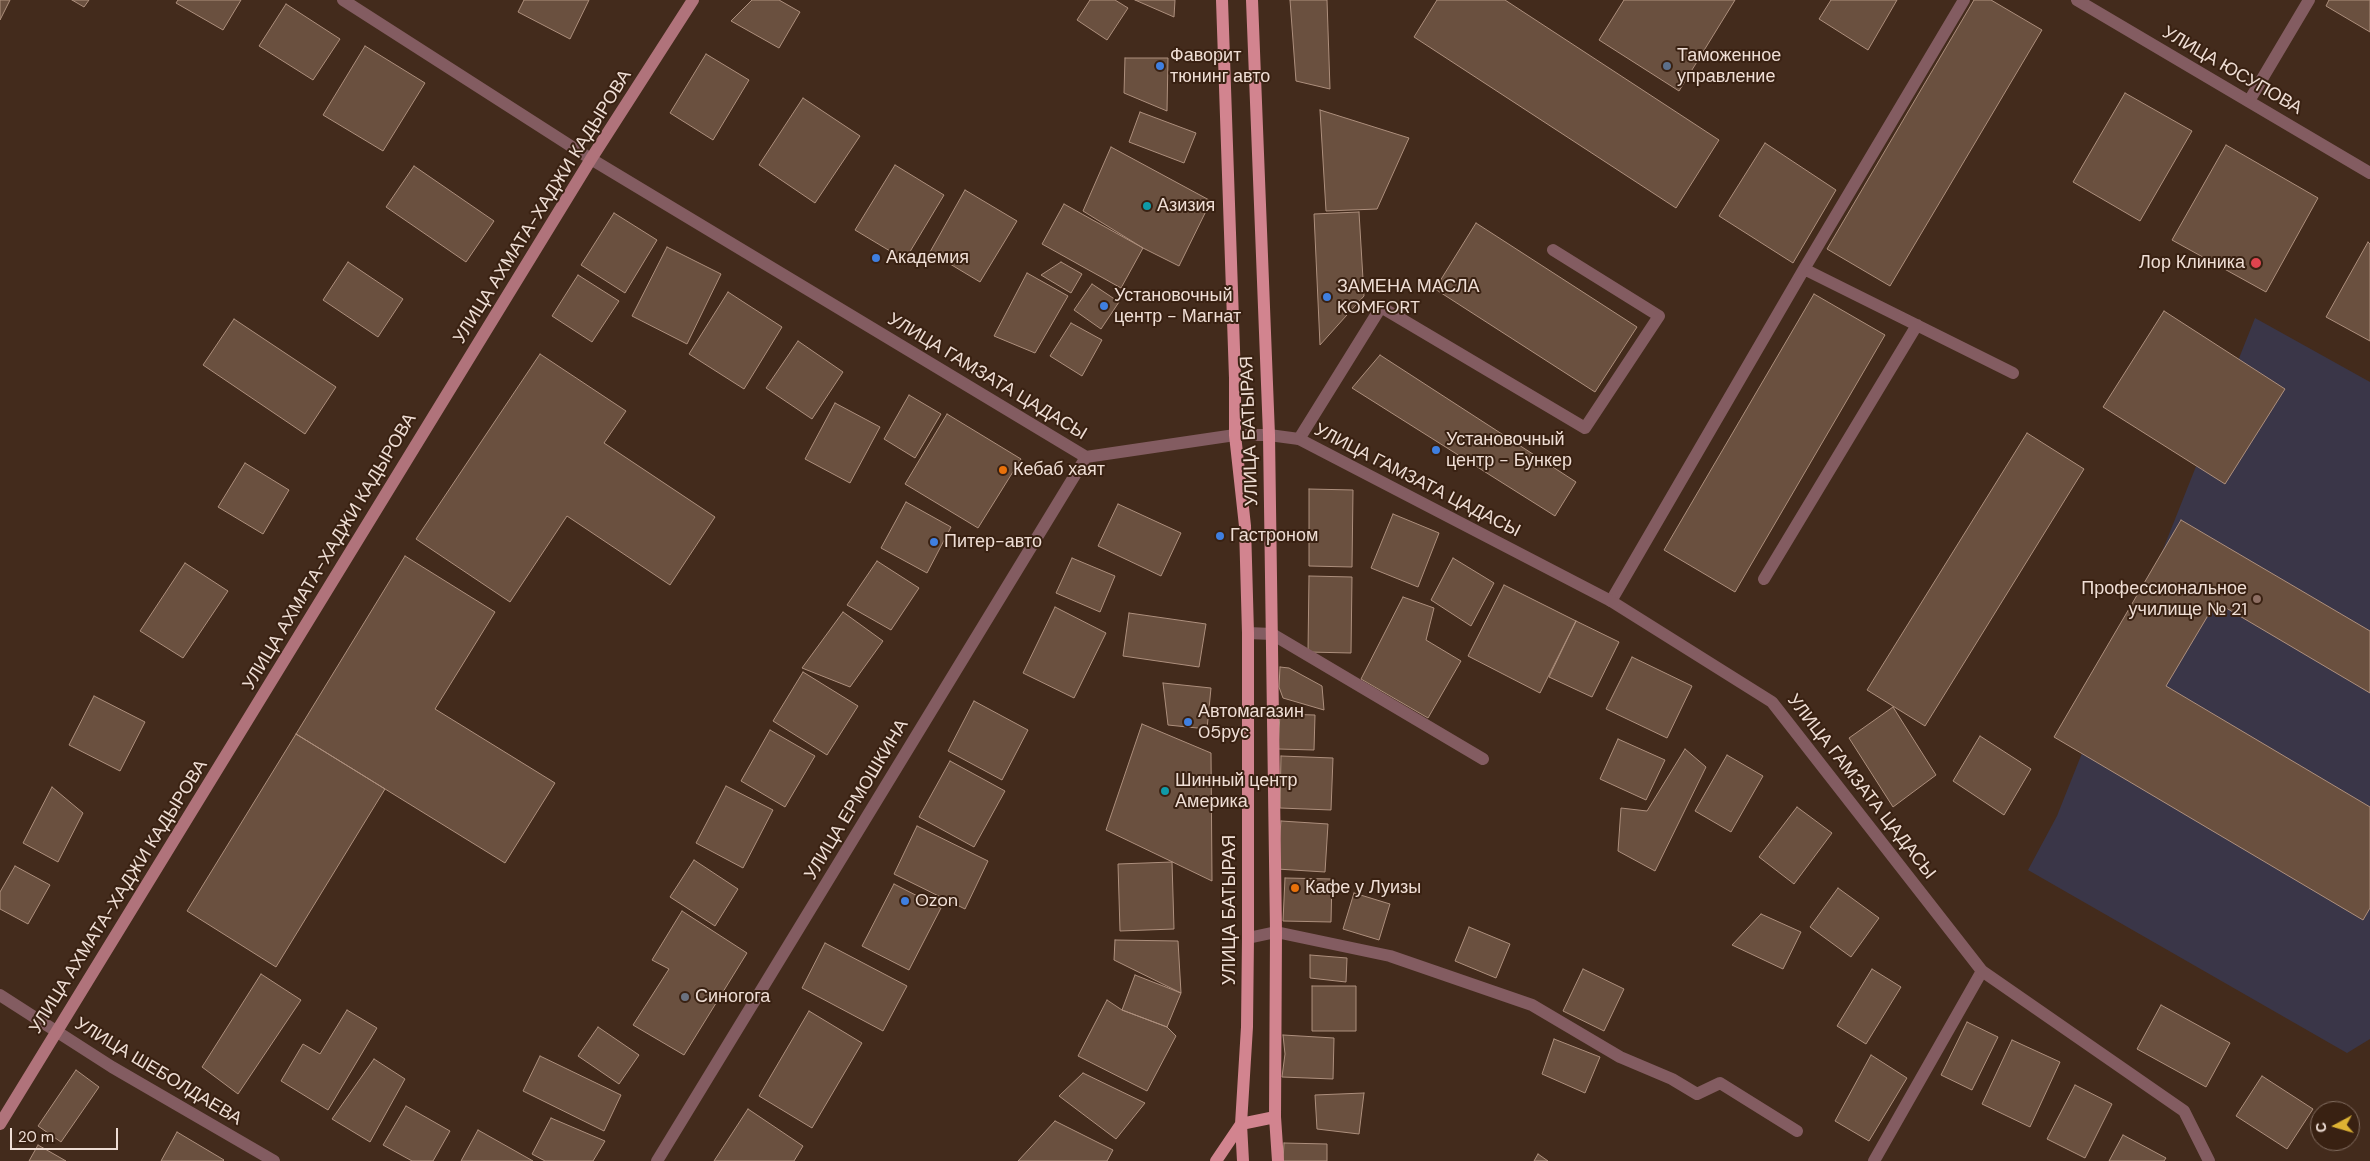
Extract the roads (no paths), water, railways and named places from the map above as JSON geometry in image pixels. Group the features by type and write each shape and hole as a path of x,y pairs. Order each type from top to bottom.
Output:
{"main road":[{"name":"УЛИЦА АХМАТА-ХАДЖИ КАДЫРОВА","path":"0,1124 591,159 692,0"},
{"name":"УЛИЦА БАТЫРАЯ","path":"1222,0 1235,378 1235,435 1245,526 1248,633 1248,938 1247,1027 1241,1124 1243,1161"},
{"name":"УЛИЦА БАТЫРАЯ","path":"1252,0 1269,435 1276,932 1275,1117 1278,1161"},
{"path":"1216,1161 1241,1124 1275,1117"}],"street":[{"name":"УЛИЦА ГАМЗАТА ЦАДАСЫ","path":"343,0 591,159 1086,457 1235,435 1269,435 1299,439 1611,601 1772,702 1982,971 2184,1111 2208,1161"},
{"path":"1611,601 1804,268 1964,0"},
{"name":"УЛИЦА ЮСУПОВА","path":"2077,0 2370,173"},
{"path":"2249,101 2308,0"},
{"path":"1299,439 1380,307 1585,428 1660,316 1553,250"},
{"path":"1804,268 2013,373"},
{"path":"1764,579 1917,325"},
{"name":"УЛИЦА ЕРМОШКИНА","path":"657,1161 1086,457"},
{"path":"1248,633 1272,634 1483,759"},
{"path":"1248,938 1276,932 1390,956 1532,1005 1620,1057 1672,1078 1697,1094 1720,1083 1797,1131"},
{"path":"1874,1161 1982,971"},
{"name":"УЛИЦА ШЕБОЛДАЕВА","path":"0,995 57,1032 274,1161"}],"place":[{"name":"Фаворит тюнинг авто","path":"1160,66"},
{"name":"Таможенное управление","path":"1667,66"},
{"name":"Азизия","path":"1147,206"},
{"name":"Академия","path":"876,258"},
{"name":"Лор Клиника","path":"2256,263"},
{"name":"ЗАМЕНА МАСЛА KOMFORT","path":"1327,297"},
{"name":"Установочный центр - Магнат","path":"1104,306"},
{"name":"Установочный центр - Бункер","path":"1436,450"},
{"name":"Кебаб хаят","path":"1003,470"},
{"name":"Гастроном","path":"1220,536"},
{"name":"Питер-авто","path":"934,542"},
{"name":"Профессиональное училище № 21","path":"2257,599"},
{"name":"Автомагазин 05рус","path":"1188,722"},
{"name":"Шинный центр Америка","path":"1165,791"},
{"name":"Кафе у Луизы","path":"1295,888"},
{"name":"Ozon","path":"905,901"},
{"name":"Синогога","path":"685,997"}]}
